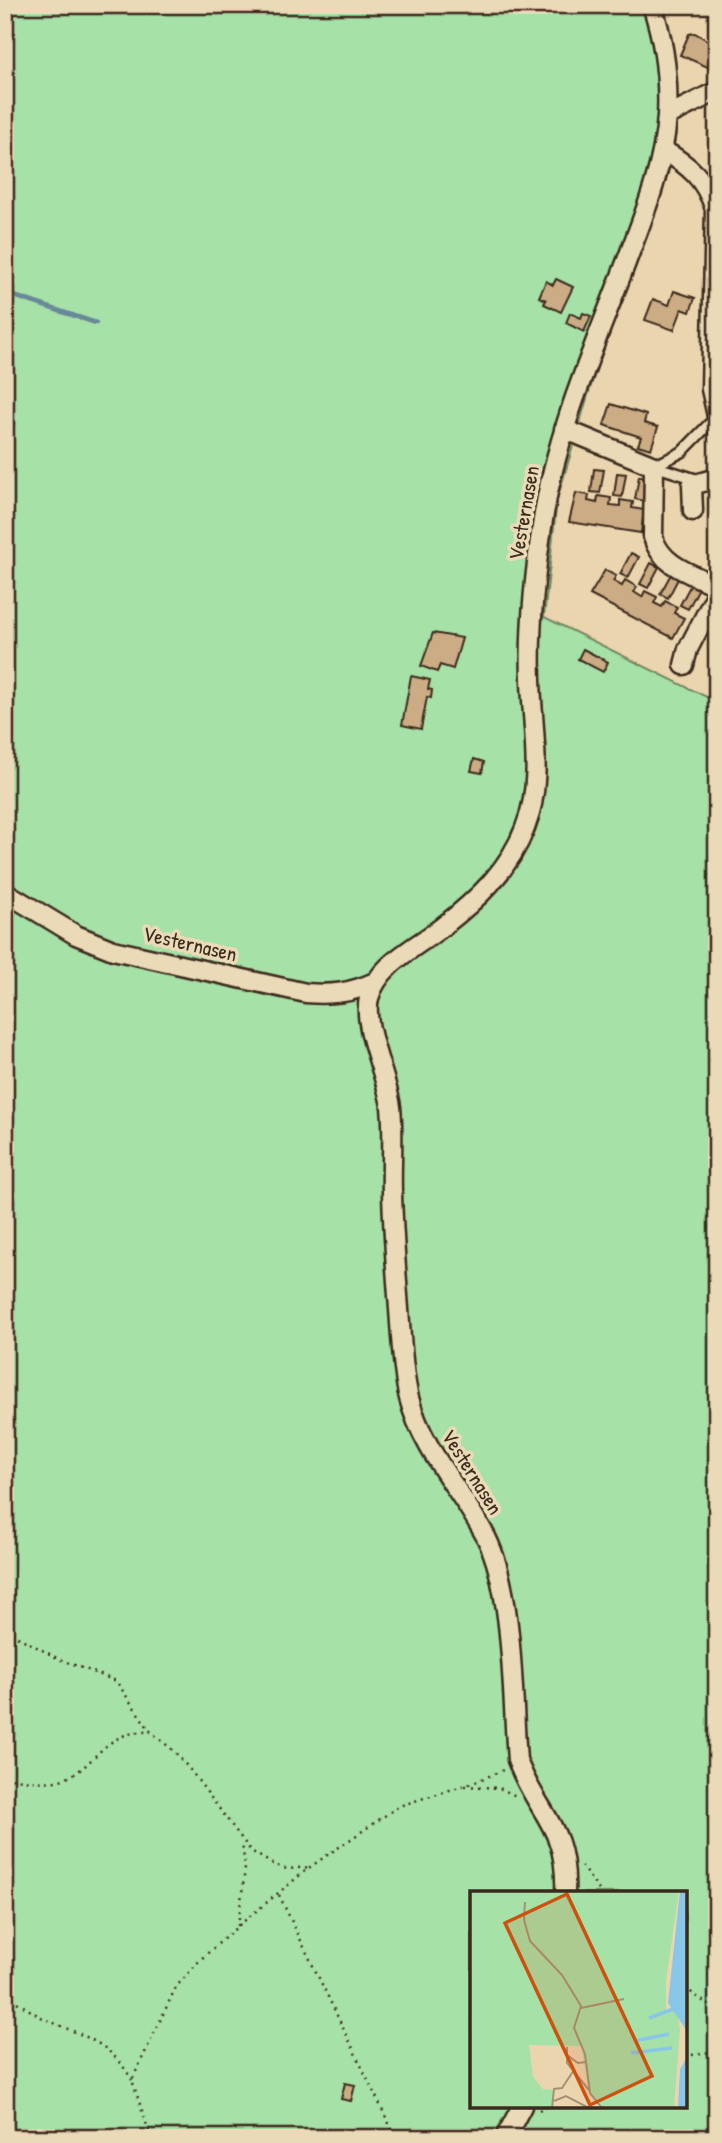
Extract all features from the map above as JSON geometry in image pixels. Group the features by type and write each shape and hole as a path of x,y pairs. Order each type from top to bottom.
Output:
{"street":[{"name":"Vesternasen","path":"5,892 76,935 139,957 306,993 332,995 354,992 375,982 392,964 442,928 488,888 505,866 526,827 536,782 530,680 538,551 550,483 564,429 647,207 663,150 667,116 667,72 660,30 652,5"},
{"path":"667,116 717,91"},
{"path":"663,150 691,167 708,189 715,209 711,389 717,414"},
{"path":"564,429 654,466 653,537 656,547 672,564 717,586"},
{"path":"693,511 691,485 711,480"},
{"path":"684,665 688,649 717,593"},
{"name":"Vesternasen","path":"375,982 368,1000 368,1014 385,1074 391,1108 394,1247 405,1380 411,1407 432,1456 486,1538 495,1560 505,1604 517,1760 559,1835 565,1858 565,1891"},
{"path":"505,2138 521,2108"}],"lane":[{"path":"654,466 682,452 717,414"},
{"path":"654,466 711,480"}],"path":[{"path":"5,1630 59,1659 116,1681 150,1732 174,1751 191,1771 242,1841 274,1866 287,1869 310,1867"},
{"path":"5,1777 58,1781 82,1768 109,1741 131,1731 150,1732"},
{"path":"132,2080 176,1987 200,1960 278,1893 310,1867 399,1806 497,1774 517,1760"},
{"path":"461,1786 499,1788 544,1811"},
{"path":"239,1926 245,1868 242,1841"},
{"path":"278,1893 396,2138"},
{"path":"687,1989 717,2011"},
{"path":"5,1994 44,2018 99,2042 120,2059 132,2080 151,2138"},
{"path":"687,2056 717,2051"}],"green space":[{"path":"5,5 656,5 670,144 588,395 557,500 544,617 717,702 717,2138 5,2138"}],"building":[{"path":"695,33 717,46 717,71 680,55 689,34"},
{"path":"556,279 573,287 561,312 544,304 546,300 539,297 546,281 553,285"},
{"path":"674,291 695,298 690,312 682,309 674,330 645,320 653,299 669,305"},
{"path":"570,313 581,318 583,313 591,316 584,332 566,323"},
{"path":"611,404 646,415 644,423 658,427 651,449 638,445 641,437 604,425"},
{"path":"594,469 604,470 600,493 591,492"},
{"path":"617,473 626,474 622,497 614,496"},
{"path":"639,476 648,477 644,501 635,499"},
{"path":"576,493 589,495 588,501 597,503 598,496 611,498 610,505 620,506 620,500 633,502 632,508 644,510 641,533 569,522"},
{"path":"631,553 639,557 628,578 620,574"},
{"path":"651,563 659,567 648,588 640,584"},
{"path":"605,570 616,576 613,581 622,586 625,580 637,587 634,592 642,597 645,591 657,597 654,603 662,607 665,601 677,607 674,613 684,618 673,638 590,595"},
{"path":"671,574 679,577 668,598 660,594"},
{"path":"691,584 699,588 688,609 680,605"},
{"path":"433,633 462,638 453,669 440,665 437,672 421,666"},
{"path":"583,649 608,662 603,672 578,659"},
{"path":"411,676 430,680 428,689 432,690 431,698 427,697 421,729 402,725"},
{"path":"474,759 484,762 482,773 471,771"},
{"path":"345,2083 355,2085 351,2101 341,2099"}],"waterway":[{"path":"5,293 96,323"},
{"path":"5,422 13,424"}]}
